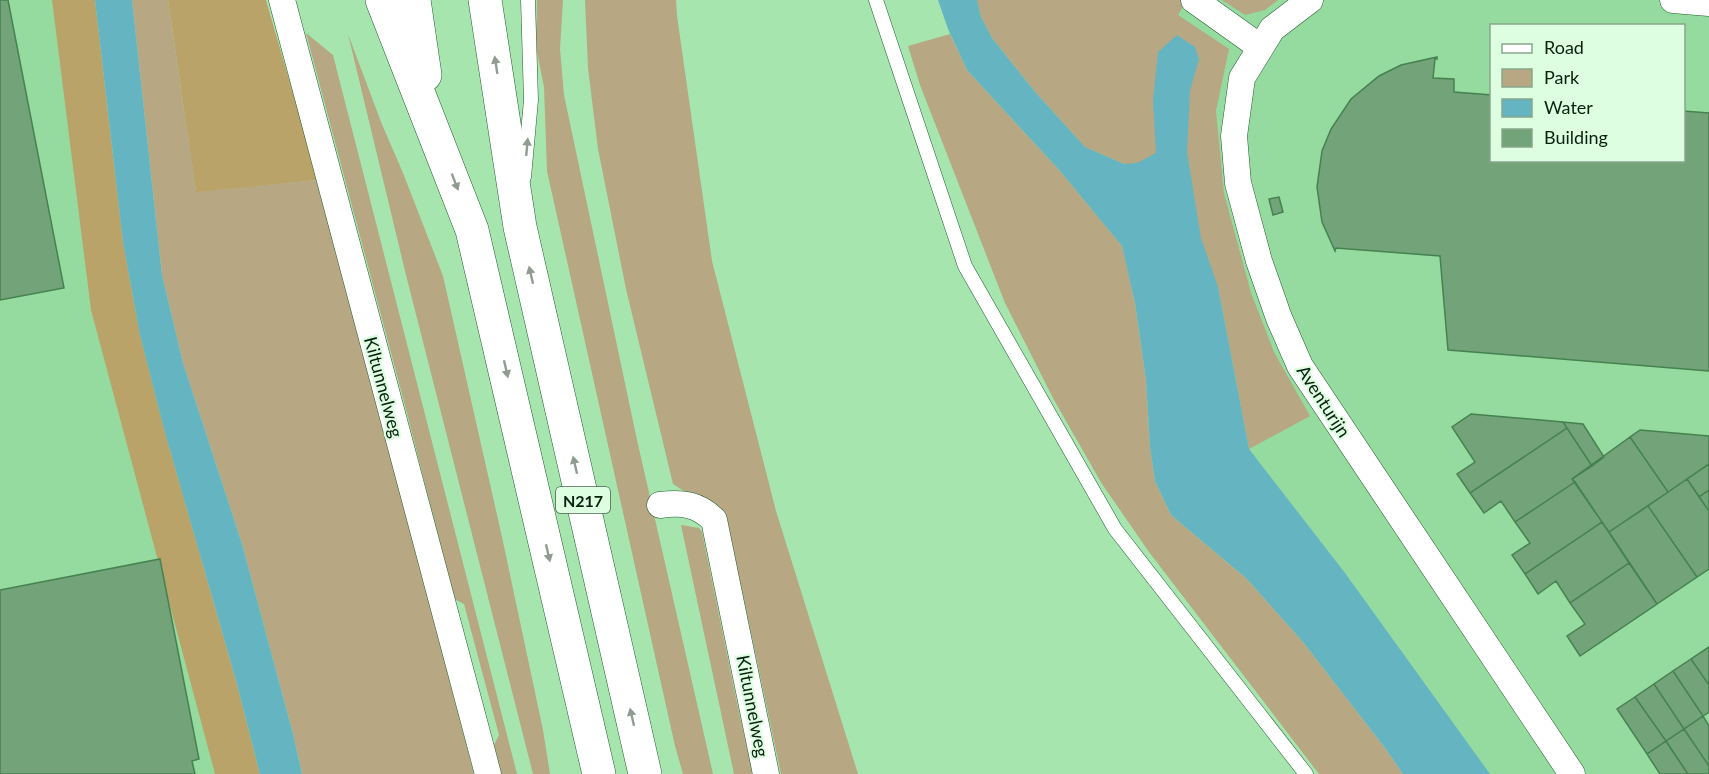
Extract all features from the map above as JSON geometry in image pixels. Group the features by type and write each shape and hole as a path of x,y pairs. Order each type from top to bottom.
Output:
{"main road":[{"name":"N217","path":"403,0 433,128"},
{"name":"N217","path":"414,0 433,128"},
{"name":"N217","path":"485,1 520,226 645,774"},
{"name":"N217","path":"383,7 472,230 599,774"}],"street":[{"name":"Kiltunnelweg","path":"282,0 488,774"},
{"path":"1194,0 1260,47"},
{"name":"Aventurijn","path":"1310,0 1272,28 1242,78 1234,136 1238,183 1259,261 1279,318 1300,366 1572,774"},
{"path":"1673,0 1709,3"},
{"name":"Kiltunnelweg","path":"660,505 693,506 704,511 714,520 766,774"}],"lane":[{"name":"N217","path":"520,226 531,100 528,0"},
{"path":"876,0 965,266 1115,529 1306,774"}],"shaded area":[{"path":"0,0 77,0 249,774 0,774"},
{"path":"52,0 95,0 123,242 140,335 260,774 215,774 91,310"},
{"path":"168,0 266,0 318,180 196,192"},
{"path":"958,0 1709,0 1709,774 1460,774 1249,485"}],"green space":[{"path":"132,0 168,0 196,191 318,180 474,774 302,774 242,544 183,363 162,275"},
{"path":"537,0 563,0 560,49 564,95 637,440 713,774 683,774 675,746 547,171 544,87 536,47"},
{"path":"585,0 676,0 712,261 776,511 858,774 781,774 741,586 719,514 673,484 626,289 598,149 588,68"},
{"path":"977,0 1187,0 1178,15 1229,49 1216,111 1224,193 1251,293 1274,352 1310,416 1249,449 1218,287 1124,164 1085,147 1035,92 992,38 981,17"},
{"path":"1222,0 1278,0 1265,10 1245,15"},
{"path":"306,33 333,55 517,774 501,774 494,745 499,735 464,604 454,599"},
{"path":"348,34 443,276 502,537 543,730 550,774 533,774 406,275"},
{"path":"950,34 967,70 1060,171 1122,246 1135,303 1146,380 1150,447 1155,481 1171,515 1247,579 1303,642 1403,774 1319,774 1149,552 1102,484 1054,400 1005,303 920,85 908,46"},
{"path":"681,525 699,528 702,532 753,774 734,774"}],"water":[{"path":"95,0 132,0 162,275 183,363 242,544 302,774 260,774 235,677 164,429 140,335 123,242"},
{"path":"938,0 977,0 981,17 992,38 1035,92 1085,147 1124,164 1137,163 1156,153 1153,100 1158,52 1177,35 1195,47 1199,59 1190,91 1187,152 1201,238 1218,287 1249,449 1345,573 1490,774 1403,774 1303,642 1247,579 1171,515 1155,481 1150,447 1146,380 1135,303 1122,246 1060,171 967,70 948,29"}],"building":[{"path":"0,0 8,0 64,288 0,300"},
{"path":"1437,57 1433,78 1454,79 1454,92 1490,95 1490,162 1685,162 1685,111 1709,113 1709,371 1448,350 1440,256 1336,248 1335,251 1322,222 1317,187 1322,151 1331,129 1351,99 1379,76 1401,65"},
{"path":"1279,197 1283,212 1273,215 1269,199"},
{"path":"1471,414 1563,422 1567,428 1470,493 1457,474 1475,462 1452,427"},
{"path":"1563,422 1583,424 1604,457 1592,466"},
{"path":"1567,428 1592,466 1572,479 1575,482 1515,522 1501,501 1484,513 1470,493"},
{"path":"1640,430 1709,436 1709,464 1668,492 1630,437"},
{"path":"1630,437 1668,492 1609,532 1572,479"},
{"path":"1709,464 1709,490 1699,497 1687,479"},
{"path":"1687,479 1709,511 1709,569 1697,577 1648,506"},
{"path":"1575,482 1602,522 1525,574 1512,555 1530,543 1515,522"},
{"path":"1709,490 1709,511 1699,497"},
{"path":"1648,506 1697,577 1657,604 1609,532"},
{"path":"1602,522 1629,563 1570,603 1556,581 1538,594 1525,574"},
{"path":"160,559 199,759 192,761 195,774 0,774 0,590"},
{"path":"1629,563 1657,604 1580,656 1567,636 1585,624 1570,603"},
{"path":"1709,647 1709,685 1691,659"},
{"path":"1691,659 1709,685 1709,712 1703,716 1673,671"},
{"path":"1673,671 1703,716 1684,729 1654,684"},
{"path":"1654,684 1684,729 1666,741 1635,697"},
{"path":"1635,697 1666,741 1647,754 1617,709"},
{"path":"1703,716 1709,726 1709,766 1684,729"},
{"path":"1684,729 1709,766 1709,774 1688,774 1666,741"},
{"path":"1666,741 1688,774 1660,774 1647,754"}]}
